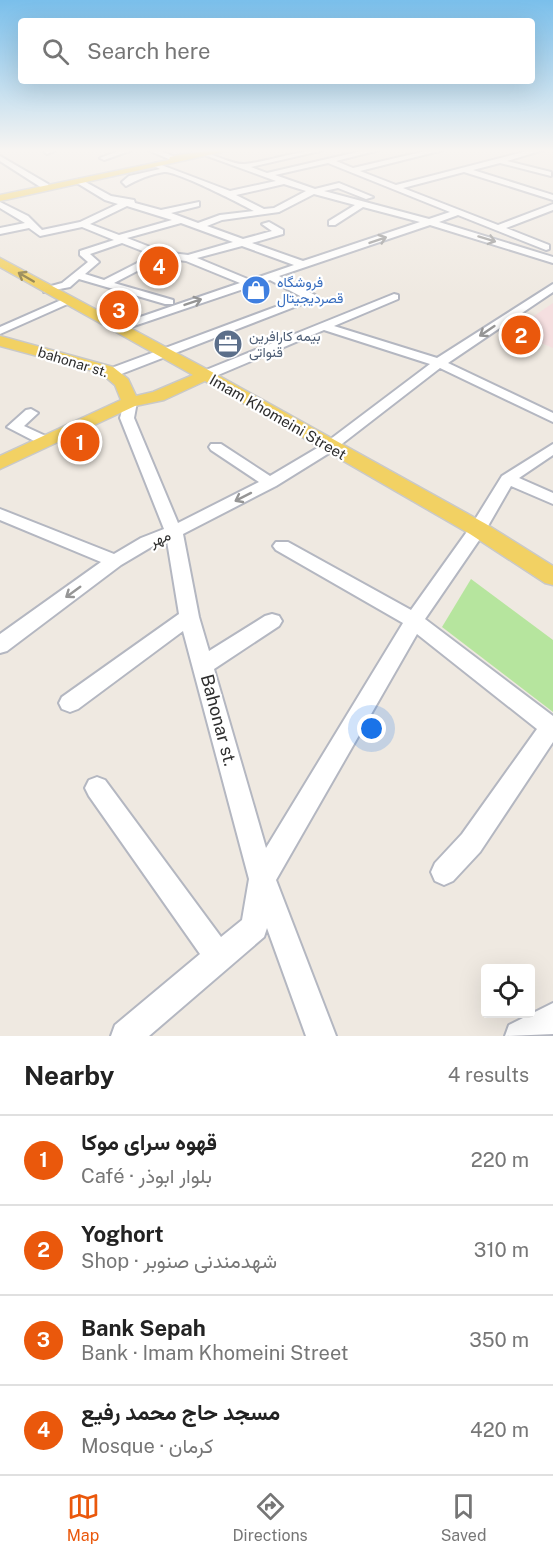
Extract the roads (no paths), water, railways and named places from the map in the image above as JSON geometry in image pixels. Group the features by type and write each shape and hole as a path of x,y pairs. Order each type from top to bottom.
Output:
{"main road":[{"name":"Imam Khomeini Street","path":"0,262 199,371 329,447 478,529 553,577"},
{"name":"bahonar st.","path":"1,339 95,366 111,373 122,382 130,402"},
{"path":"0,463 130,402 158,396 199,371"}],"street":[{"path":"109,198 246,242 304,265"},
{"path":"237,198 263,212"},
{"path":"199,226 220,218 276,210 296,198"},
{"path":"302,198 313,202"},
{"path":"341,198 431,222 553,260"},
{"path":"372,198 431,222"},
{"path":"424,198 553,250"},
{"path":"0,206 25,218 40,233 83,224 125,204 141,200"},
{"path":"160,213 196,204"},
{"path":"332,224 362,204"},
{"path":"498,228 553,207"},
{"path":"118,328 458,212"},
{"path":"48,290 66,285 94,262 83,253 181,220"},
{"path":"83,224 161,255 188,258 249,283"},
{"path":"188,258 280,232 267,224"},
{"path":"0,231 32,225"},
{"path":"174,256 228,236"},
{"path":"105,284 161,255"},
{"path":"77,275 168,302"},
{"path":"111,373 311,297 271,276"},
{"name":"مهر","path":"0,645 115,561 270,483 329,447 439,363 553,287"},
{"path":"199,371 394,297"},
{"path":"1,339 68,300"},
{"path":"322,326 439,363 553,418"},
{"name":"Bahonar st.","path":"130,402 127,418 174,532 189,617 262,879 321,1036"},
{"path":"31,412 14,428 45,441"},
{"path":"216,447 270,483"},
{"path":"126,1036 254,927 262,879 414,621 478,529 507,479 553,448"},
{"path":"507,479 553,499"},
{"path":"0,514 115,561"},
{"path":"282,546 414,621 552,728 471,843 444,872"},
{"path":"70,703 189,617"},
{"path":"204,665 272,621"},
{"path":"97,788 219,957"},
{"path":"520,1036 553,1018"}],"place":[{"name":"مسجد حاج محمد رفیع","path":"159,266"},
{"name":"فروشگاه قصردیجیتال","path":"256,290"},
{"name":"Bank Sepah","path":"119,310"},
{"name":"Yoghort","path":"521,335"},
{"name":"بیمه کارافرین قنواتی","path":"228,344"},
{"name":"قهوه سرای موکا","path":"80,442"}]}
